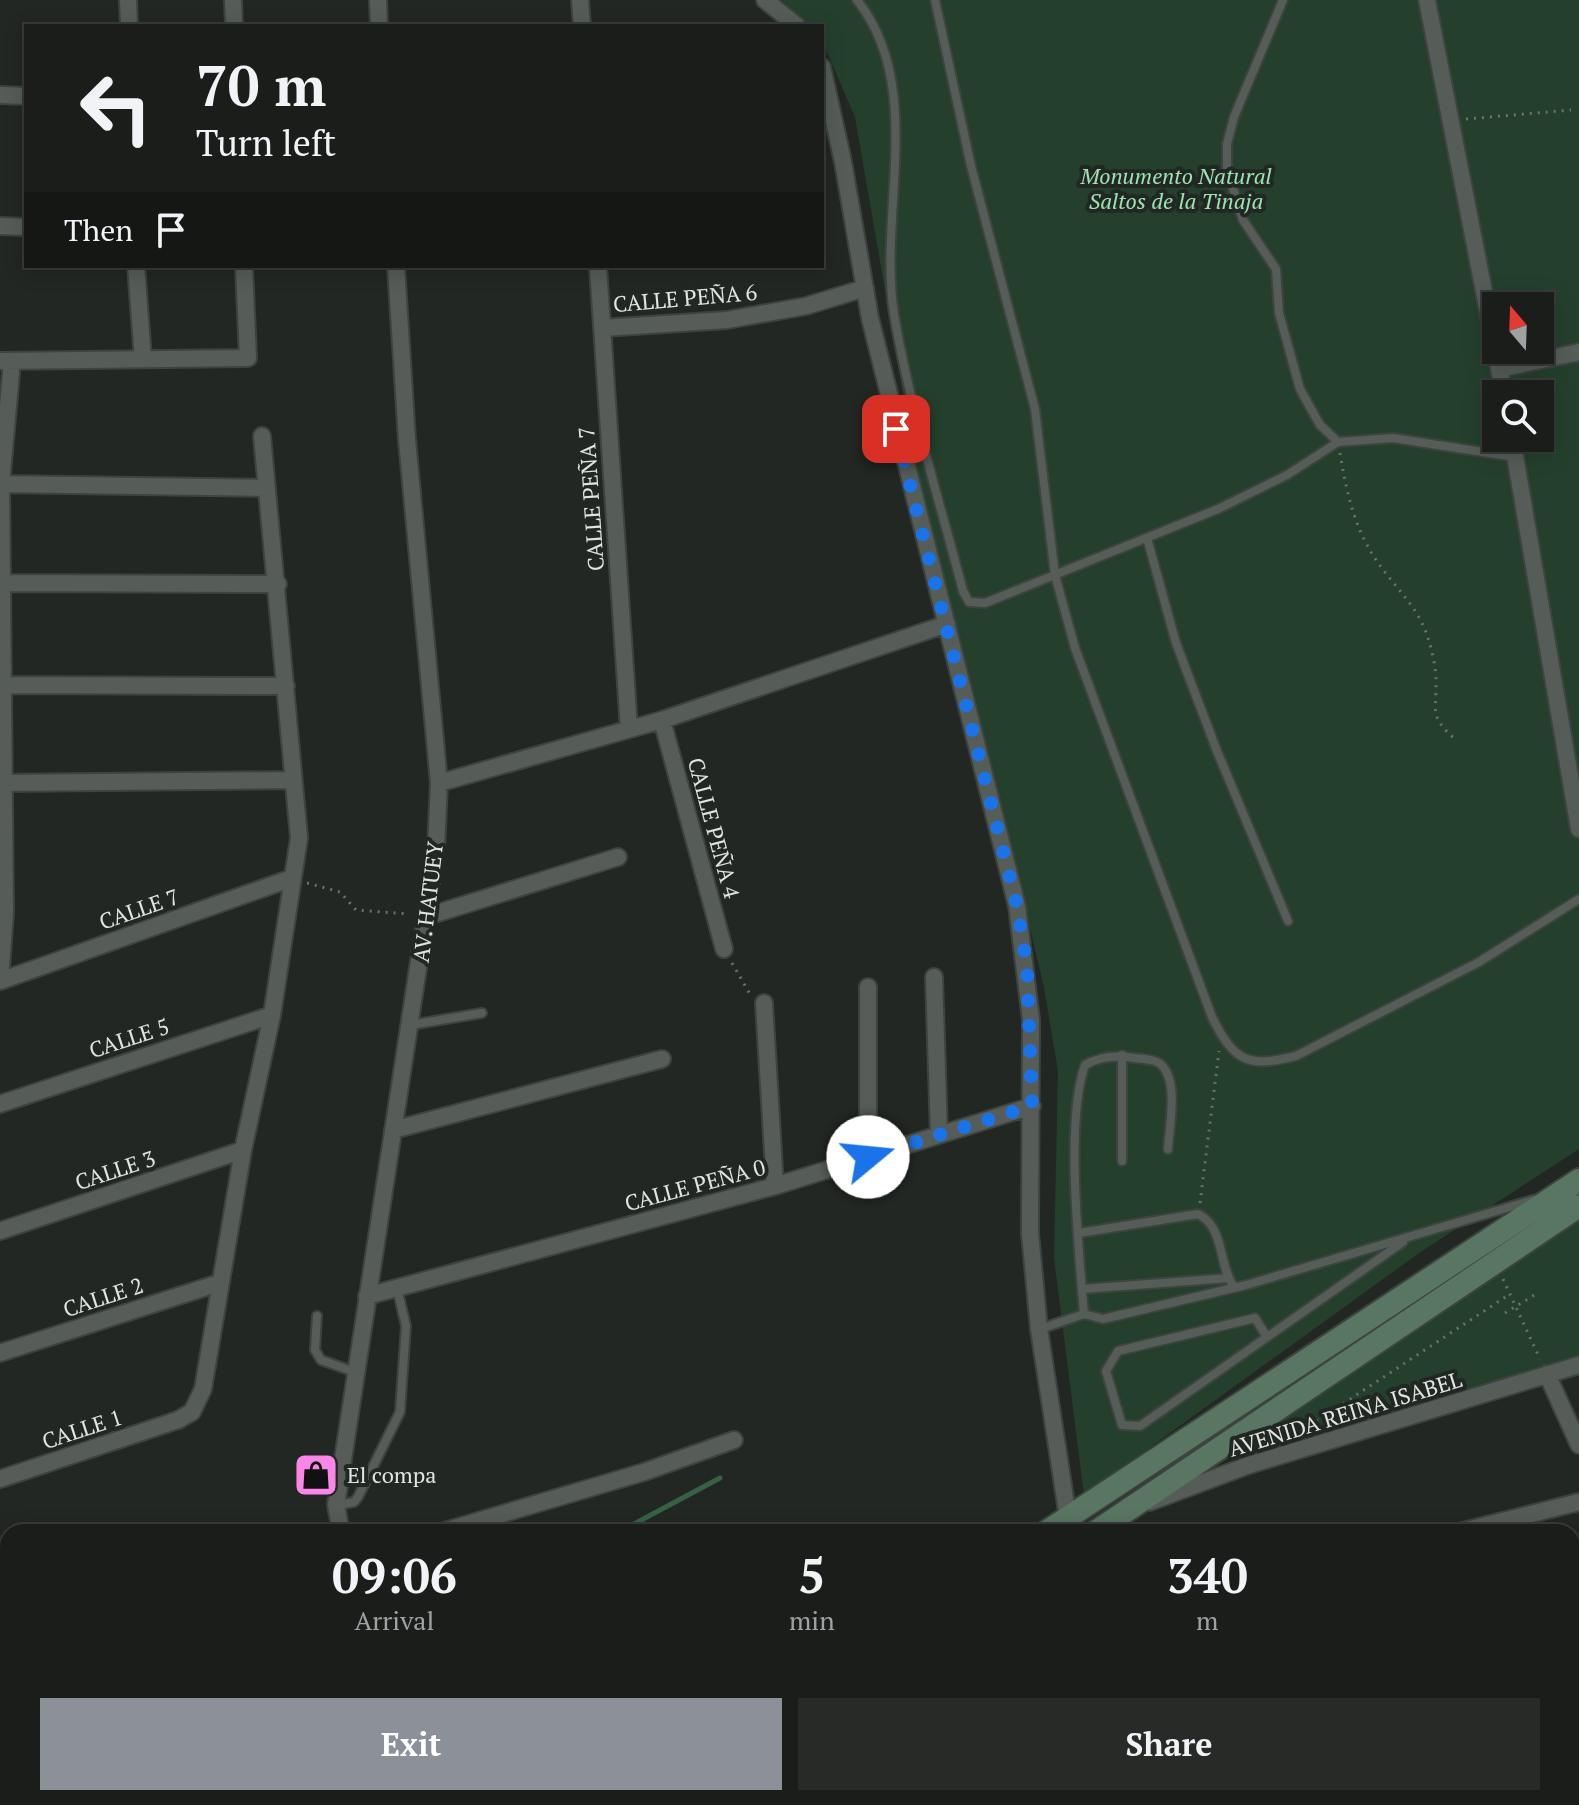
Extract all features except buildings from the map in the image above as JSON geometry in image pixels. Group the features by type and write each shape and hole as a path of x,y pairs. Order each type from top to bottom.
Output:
{"main road":[{"path":"1107,1524 1495,1261 1574,1192"},
{"path":"1073,1524 1574,1192"}],"street":[{"path":"128,0 129,24"},
{"path":"233,0 234,24"},
{"path":"378,0 379,24"},
{"path":"580,0 582,24"},
{"path":"765,0 795,24"},
{"path":"1427,0 1501,380"},
{"path":"824,76 865,288 1017,906 1027,968 1032,1106 1028,1170 1039,1329 1071,1524"},
{"path":"0,95 24,96"},
{"path":"0,226 24,227"},
{"path":"136,268 143,359"},
{"path":"0,981 4,783 1,484 6,361 248,358 244,268"},
{"name":"AV. HATUEY","path":"340,1524 336,1505 355,1372 428,916 439,783 407,440 396,268"},
{"name":"CALLE PEÑA 7","path":"598,268 629,729"},
{"name":"CALLE PEÑA 6","path":"602,328 727,320 806,306 865,288"},
{"path":"1499,369 1579,352"},
{"path":"219,1283 272,1015 299,838 262,436"},
{"path":"1514,452 1579,829"},
{"path":"1,484 267,488"},
{"path":"3,583 278,584"},
{"path":"439,783 662,720 947,624"},
{"path":"2,685 286,686"},
{"name":"CALLE PEÑA 4","path":"662,720 724,949"},
{"path":"4,783 292,780"},
{"path":"428,916 618,857"},
{"name":"CALLE 7","path":"0,981 292,878"},
{"path":"934,977 939,1135"},
{"path":"868,987 868,1157"},
{"path":"764,1003 775,1186"},
{"name":"CALLE 5","path":"0,1104 272,1015"},
{"path":"393,1130 662,1059"},
{"name":"CALLE PEÑA 0","path":"367,1296 775,1186 1032,1106"},
{"name":"CALLE 3","path":"0,1231 243,1150"},
{"name":"CALLE 2","path":"0,1353 219,1283"},
{"name":"CALLE 1","path":"0,1479 178,1420 192,1412 203,1389 219,1283"},
{"name":"AVENIDA REINA ISABEL","path":"1126,1511 1249,1465 1579,1365"},
{"path":"1547,1374 1579,1445"},
{"path":"468,1524 644,1472 734,1440"},
{"path":"1491,1524 1579,1502"}],"lane":[{"path":"857,0 870,16 880,39 893,83 889,238 894,310 907,382 963,591 975,605 1147,538 1287,475 1338,442 1393,438 1515,457"},
{"path":"935,0 971,166 1035,409 1055,575 1075,648 1102,728 1221,1035 1233,1053 1247,1060 1269,1063 1296,1056 1479,962 1579,899"},
{"path":"1283,0 1234,117 1227,144 1227,169 1243,220 1276,269 1279,313 1300,389 1320,425 1338,442"},
{"path":"1147,538 1176,643 1288,921"},
{"path":"410,1025 482,1013"},
{"path":"1122,1055 1122,1161"},
{"path":"1084,1314 1076,1145 1081,1076 1085,1065 1097,1058 1122,1055 1157,1061 1167,1071 1171,1085 1168,1149"},
{"path":"1039,1329 1084,1314 1103,1319 1574,1192"},
{"path":"1079,1233 1198,1214 1214,1226 1232,1282"},
{"path":"1267,1337 1255,1318 1118,1351 1106,1371 1122,1425 1140,1426 1410,1237"},
{"path":"1082,1289 1232,1282"},
{"path":"336,1505 354,1502 358,1497 400,1412 406,1326 397,1288"},
{"path":"317,1316 315,1350 321,1360 355,1372"}],"path":[{"path":"1450,120 1571,110"},
{"path":"1338,442 1351,516 1381,567 1409,601 1428,637 1437,680 1432,707 1441,727 1455,739"},
{"path":"292,878 340,892 356,910 428,916"},
{"path":"724,949 755,1002 764,1003"},
{"path":"1198,1214 1221,1035"},
{"path":"1495,1261 1547,1374"},
{"path":"1302,1431 1510,1294"},
{"path":"1505,1313 1536,1294"}],"green space":[{"name":"Monumento Natural Saltos de la Tinaja","path":"781,0 1579,0 1579,1149 1422,1251 1084,1495 1054,1258 1058,1071 1044,987 974,694 919,486 855,117 824,46 824,24 808,24"},
{"path":"1579,1219 1579,1357 1238,1459 1237,1450"}],"waterway":[{"path":"634,1524 720,1478"}],"place":[{"name":"El compa","path":"316,1475"}],"route":[{"path":"868,1157 1032,1106 1031,1020 1017,906 896,429"}]}
